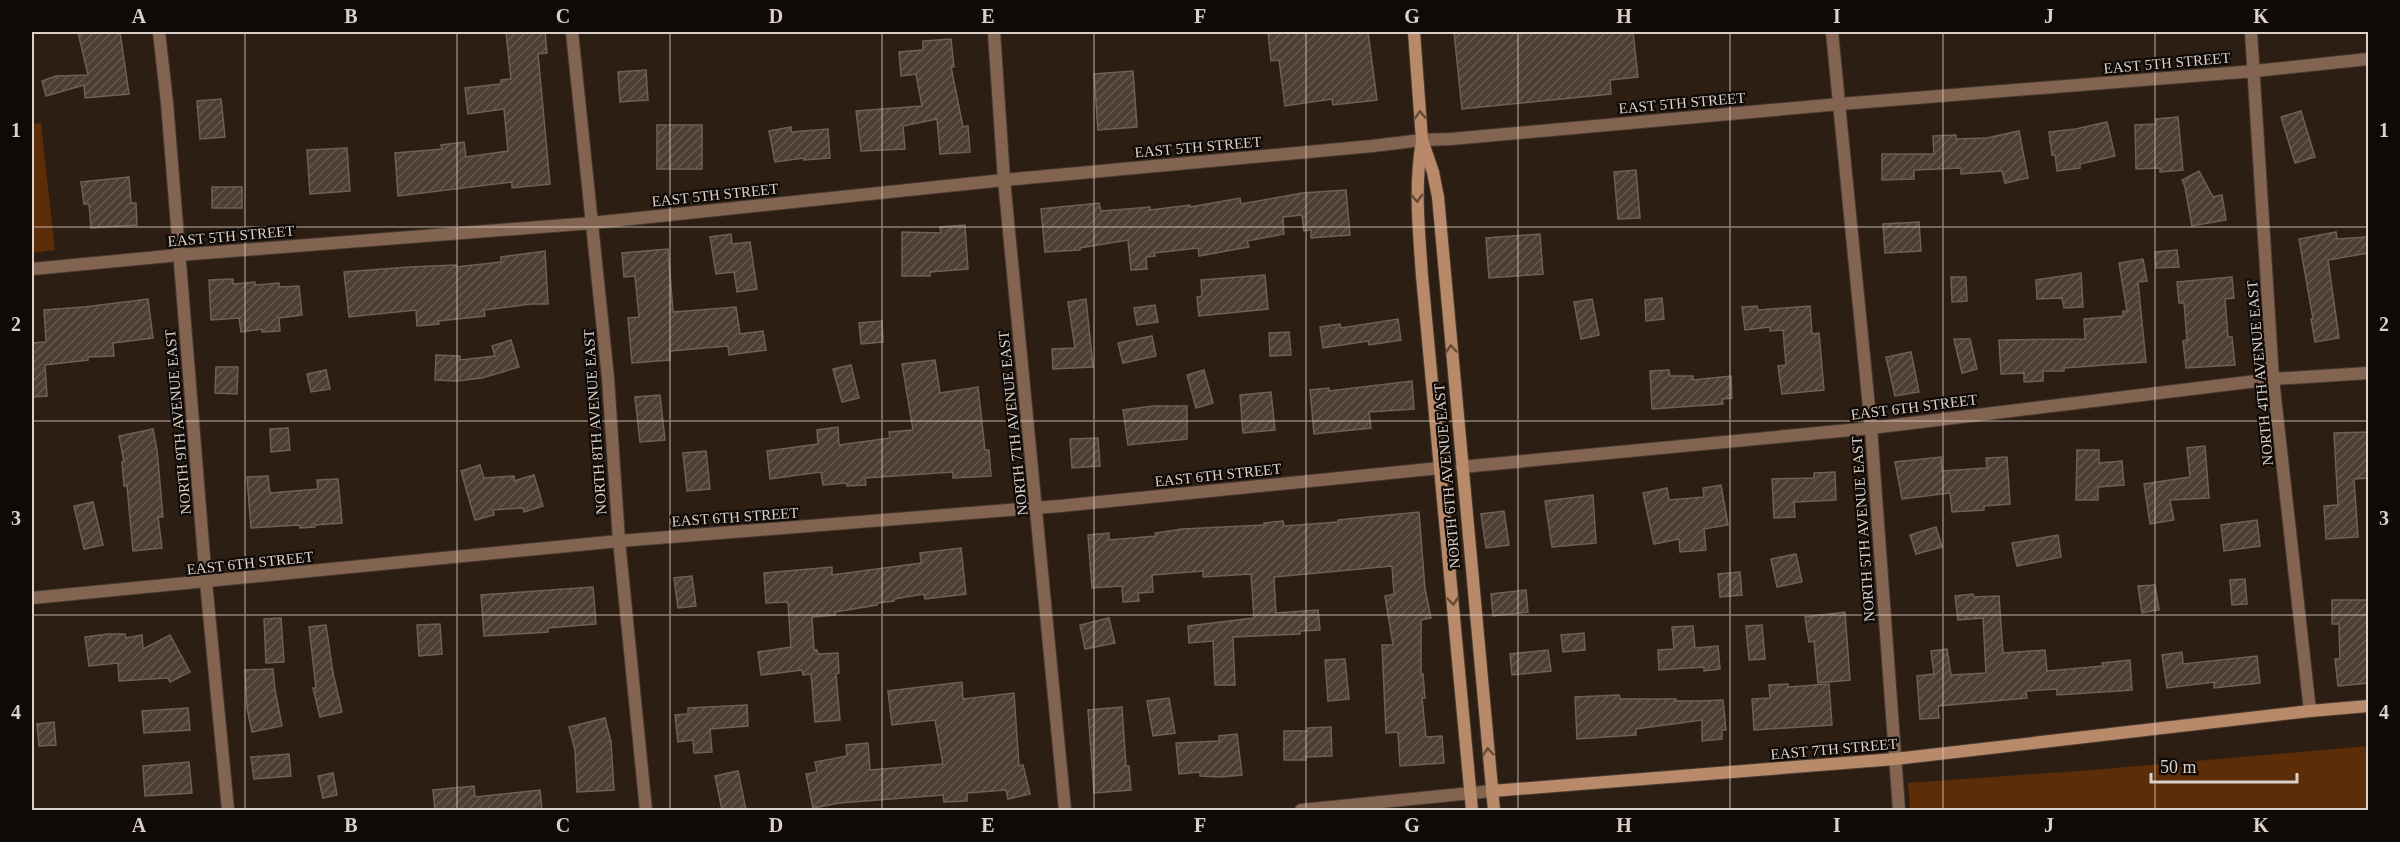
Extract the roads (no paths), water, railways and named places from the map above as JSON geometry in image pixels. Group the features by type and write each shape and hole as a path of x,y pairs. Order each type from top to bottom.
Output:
{"main road":[{"name":"NORTH 6TH AVENUE EAST","path":"1414,32 1422,140 1416,198 1472,810"},
{"name":"NORTH 6TH AVENUE EAST","path":"1422,140 1433,172 1438,197 1494,810"},
{"name":"EAST 7TH STREET","path":"1492,791 1895,759 2368,706"}],"street":[{"name":"NORTH 9TH AVENUE EAST","path":"159,32 228,810"},
{"name":"NORTH 8TH AVENUE EAST","path":"572,32 608,378 619,541 646,810"},
{"name":"NORTH 7TH AVENUE EAST","path":"994,32 1004,180 1065,810"},
{"name":"NORTH 5TH AVENUE EAST","path":"1832,32 1871,428 1899,810"},
{"name":"NORTH 4TH AVENUE EAST","path":"2251,32 2272,379 2310,711"},
{"name":"EAST 5TH STREET","path":"32,269 179,255 592,223 1422,140 2255,71 2368,59"},
{"name":"EAST 6TH STREET","path":"1462,467 1871,428 2272,379 2368,373"},
{"name":"EAST 6TH STREET","path":"32,598 619,541 1037,508 1440,468"},
{"name":"EAST 7TH STREET","path":"1301,810 1492,791"}]}
